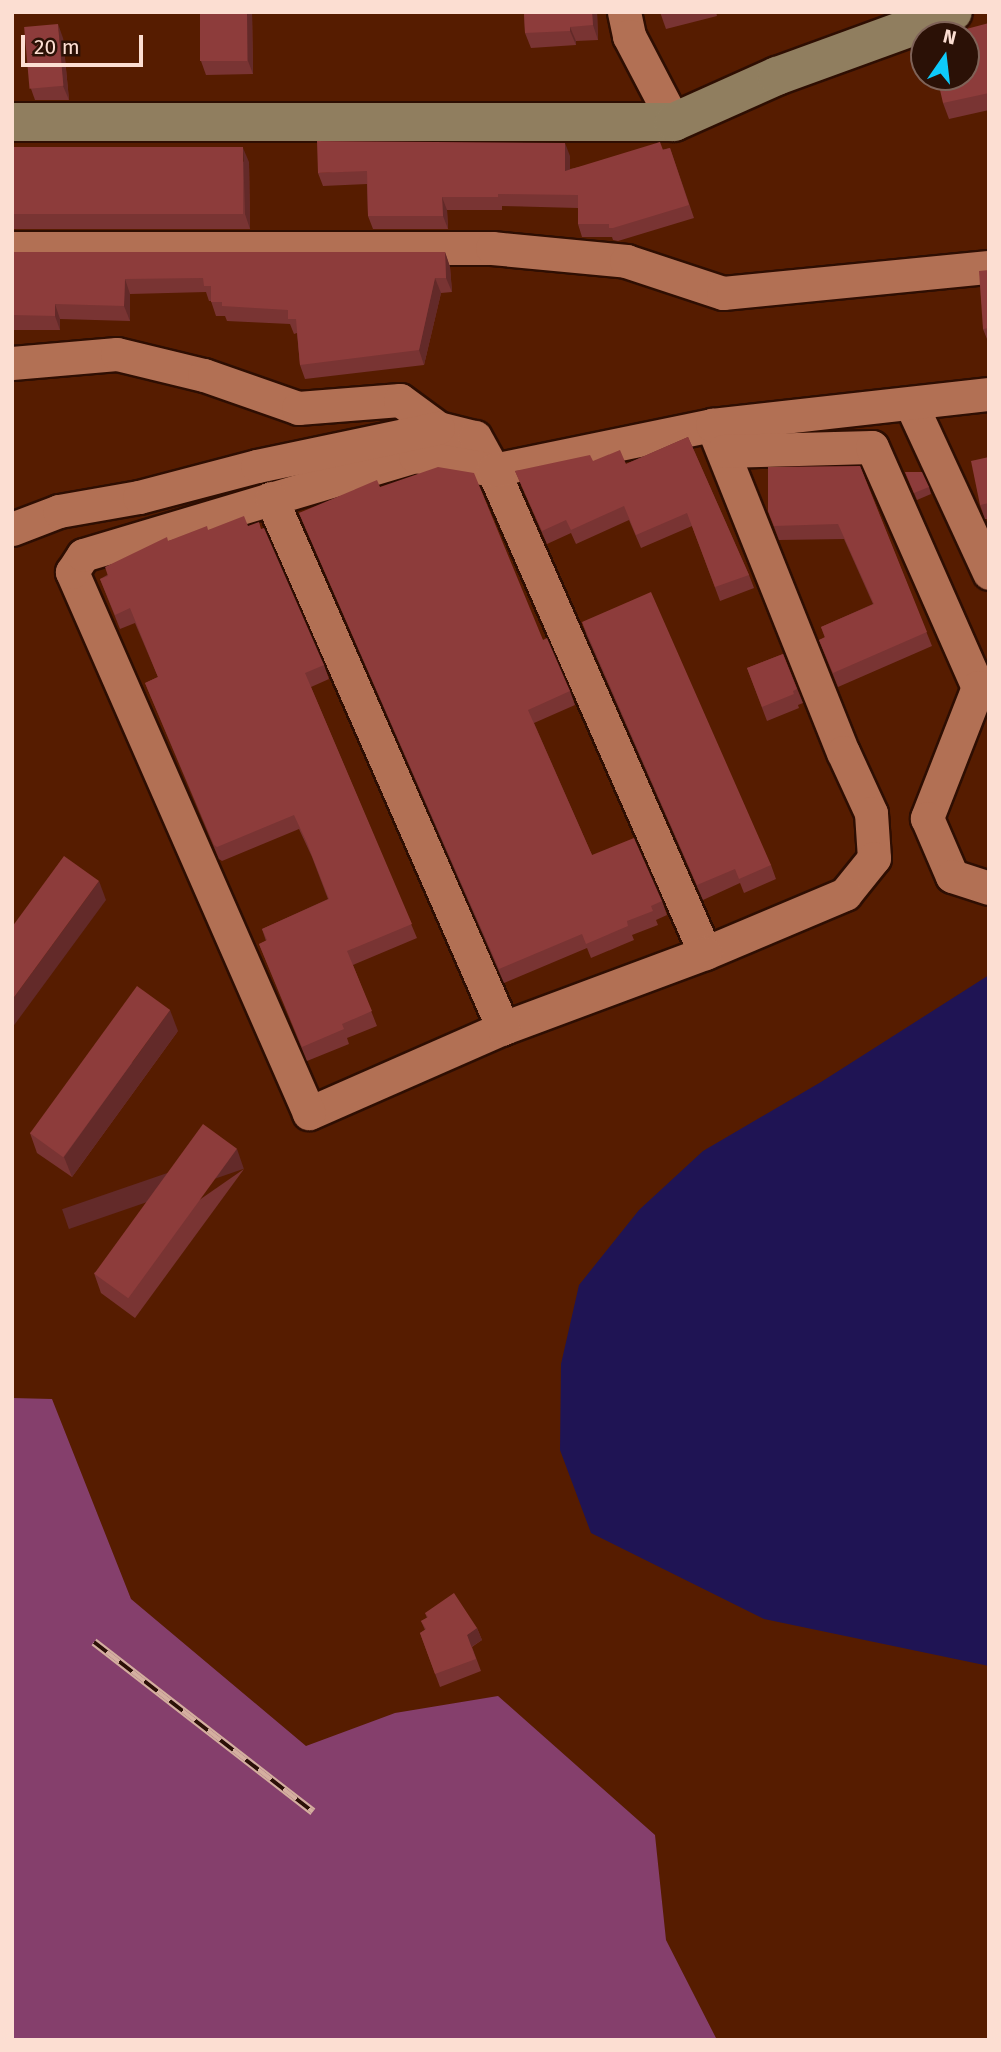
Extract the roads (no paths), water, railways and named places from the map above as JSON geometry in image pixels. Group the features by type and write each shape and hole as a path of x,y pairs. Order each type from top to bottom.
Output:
{"street":[{"path":"624,12 629,36 674,122"},
{"path":"12,122 674,122 777,76 953,12"},
{"path":"12,248 492,248 626,261 723,293 989,267"},
{"path":"12,363 117,354 204,375 298,408 400,400 438,428 475,437 493,470 705,953"},
{"path":"717,438 843,752 871,813 874,858 845,894 705,953 503,1028 309,1113 72,572 83,555 415,456 493,470 717,438 911,404 989,394"},
{"path":"911,404 989,573"},
{"path":"12,529 59,512 139,498 257,466 438,428"},
{"path":"717,438 872,447 978,687 927,818 952,876 989,888"},
{"path":"271,498 503,1028"}],"railway":[{"path":"94,1642 313,1812"}]}
